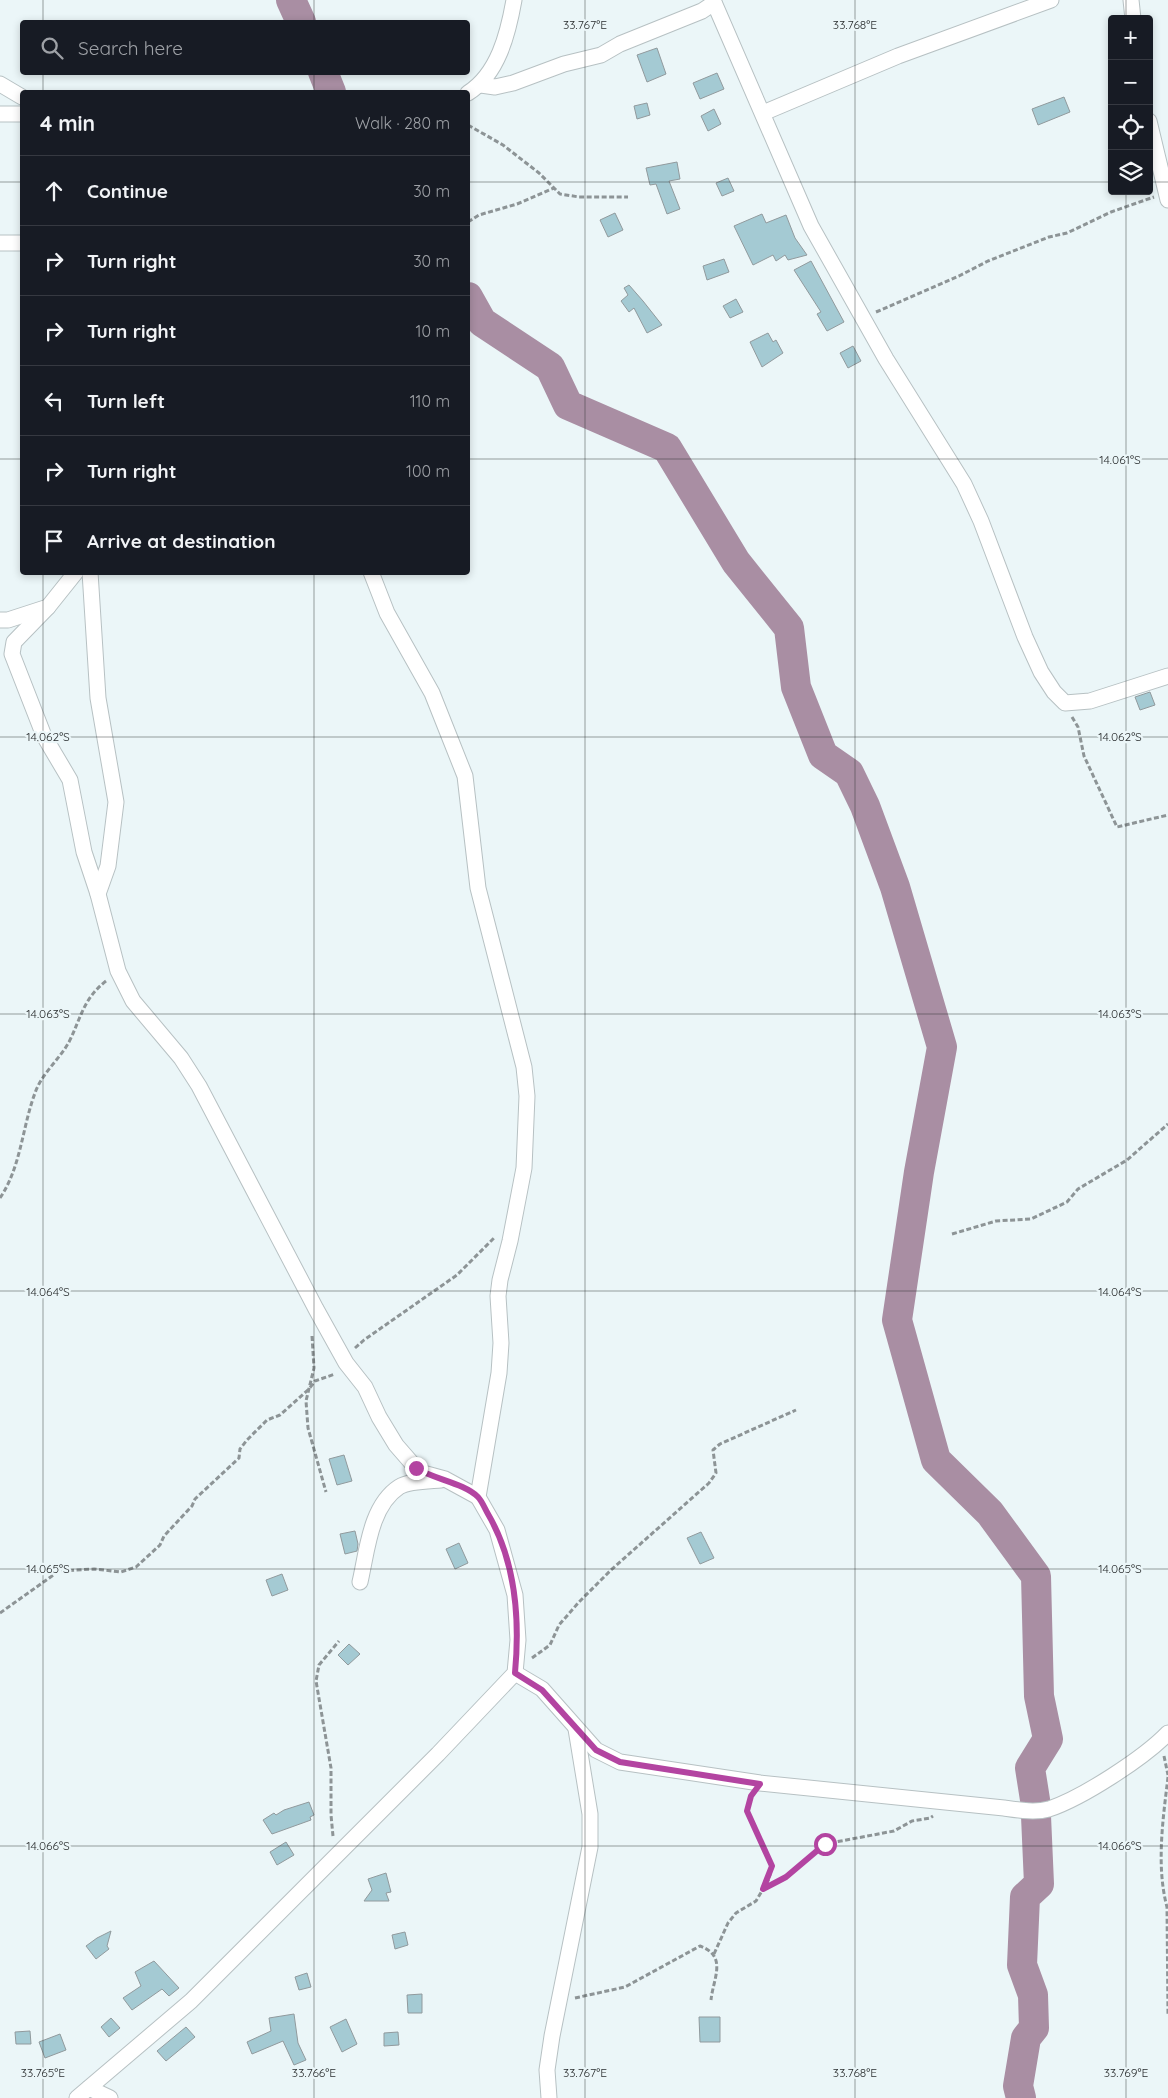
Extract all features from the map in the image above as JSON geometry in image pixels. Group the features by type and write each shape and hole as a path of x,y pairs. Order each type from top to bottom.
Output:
{"street":[{"path":"470,92 481,85 500,51 514,0"},
{"path":"763,113 898,56 1051,0"},
{"path":"1132,0 1133,15"},
{"path":"481,85 495,88 564,64 601,55 620,44 702,11 713,2 763,113 810,226 862,318 964,484 981,522 1025,637 1041,672 1054,692 1065,703 1090,701 1168,676"},
{"path":"0,84 20,96"},
{"path":"0,114 20,114"},
{"path":"1153,138 1167,197"},
{"path":"0,243 20,243"},
{"path":"74,575 32,626 14,642 12,654 44,736 70,780 84,852 98,894 118,971 134,1001 181,1058 199,1086 346,1363 365,1388 396,1445 416,1468 445,1479 478,1497 497,1530 516,1595 518,1640 515,1673 191,2001 78,2098"},
{"path":"90,575 98,698 116,802 108,866 98,894"},
{"path":"372,575 387,613 436,702 465,776 478,888 524,1067 527,1096 524,1168 498,1296 499,1373 478,1497"},
{"path":"0,620 8,620 48,607"},
{"path":"360,1582 375,1518 388,1497 400,1486 445,1479"},
{"path":"515,1673 542,1690 596,1750 620,1762 760,1784 1034,1811 1048,1809 1120,1770 1156,1745 1168,1733"},
{"path":"549,2098 547,2070 590,1847 590,1814 576,1729"},
{"path":"89,2088 110,2098"}],"path":[{"path":"470,126 503,145 539,173 560,194 579,197 628,197"},
{"path":"470,221 479,215 517,204 554,188"},
{"path":"862,318 959,276 988,260 1049,237 1067,233 1142,199 1167,197"},
{"path":"1065,703 1078,727 1084,756 1117,827 1168,815"},
{"path":"0,1198 10,1184 35,1092 43,1077 69,1042 78,1017 95,989 118,971"},
{"path":"952,1234 996,1220 1031,1220 1067,1202 1078,1189 1127,1160 1168,1124"},
{"path":"0,1613 59,1570 94,1569 121,1572 136,1567 160,1545 164,1536 192,1506 196,1499 238,1458 240,1449 267,1420 280,1415 309,1390 315,1381 337,1373 346,1363 351,1352 364,1340 457,1275 499,1232"},
{"path":"312,1334 314,1368 306,1401 308,1428 326,1492"},
{"path":"515,1673 550,1645 559,1625 611,1570 709,1484 716,1474 713,1450 720,1444 796,1410"},
{"path":"336,1856 330,1815 331,1768 316,1682 319,1665 339,1641"},
{"path":"1168,1777 1162,1828 1163,1890 1167,1907 1168,2016"},
{"path":"714,1954 728,1923 736,1913 756,1901 772,1866 747,1811 751,1796 760,1784"},
{"path":"763,1889 786,1877 825,1844 894,1831 912,1821 930,1818 948,1802"},
{"path":"560,2002 625,1987 700,1946 714,1954 717,1960 717,1976 711,2000"}],"building":[{"path":"657,48 666,74 647,82 637,55"},
{"path":"717,73 724,89 700,99 693,83"},
{"path":"1064,97 1070,112 1038,125 1032,109"},
{"path":"647,103 650,115 637,119 634,106"},
{"path":"714,109 721,124 708,131 701,116"},
{"path":"677,162 680,179 669,181 680,209 667,214 656,184 650,185 646,168"},
{"path":"728,178 734,191 722,196 716,183"},
{"path":"615,213 623,230 608,237 600,220"},
{"path":"762,214 766,223 786,215 795,238 807,255 788,260 785,255 776,261 773,255 753,265 734,226"},
{"path":"724,259 729,272 707,280 703,266"},
{"path":"811,261 844,322 827,331 817,314 821,312 794,270"},
{"path":"629,285 662,325 647,333 634,308 629,312 621,301 628,295 624,288"},
{"path":"736,299 743,312 730,318 723,306"},
{"path":"768,333 773,342 776,340 783,353 762,367 750,342"},
{"path":"853,346 861,361 848,368 840,353"},
{"path":"1150,692 1155,705 1140,710 1135,697"},
{"path":"344,1455 352,1481 337,1485 329,1459"},
{"path":"355,1531 358,1544 357,1551 345,1554 340,1534"},
{"path":"701,1532 714,1558 700,1564 687,1538"},
{"path":"459,1543 468,1563 455,1569 446,1549"},
{"path":"282,1574 288,1590 272,1596 266,1580"},
{"path":"349,1644 360,1654 348,1665 338,1655"},
{"path":"309,1802 314,1815 310,1817 311,1820 272,1834 263,1820 274,1813 276,1815 284,1810"},
{"path":"286,1842 294,1855 277,1865 270,1852"},
{"path":"386,1873 391,1892 386,1893 389,1901 364,1901 372,1890 368,1879"},
{"path":"111,1931 107,1946 109,1949 96,1959 86,1946"},
{"path":"405,1932 408,1945 395,1949 392,1935"},
{"path":"154,1961 179,1988 169,1996 162,1989 132,2010 123,1998 141,1986 135,1972"},
{"path":"307,1973 311,1987 299,1990 295,1977"},
{"path":"422,1994 422,2013 408,2013 407,1995"},
{"path":"294,2014 298,2043 306,2060 294,2065 283,2041 252,2054 247,2042 271,2031 269,2018"},
{"path":"699,2017 720,2017 720,2042 700,2042"},
{"path":"111,2018 120,2028 109,2037 101,2027"},
{"path":"346,2019 357,2044 342,2052 330,2027"},
{"path":"186,2027 195,2037 166,2061 157,2051"},
{"path":"30,2031 31,2044 16,2044 15,2032"},
{"path":"398,2032 399,2045 384,2046 384,2033"},
{"path":"60,2034 66,2050 45,2058 39,2042"}],"waterway":[{"path":"291,0 300,20"},
{"path":"324,75 330,90"},
{"path":"470,301 482,322 550,367 568,405 667,448 736,562 789,628 796,687 823,755 849,773 865,806 895,887 942,1047 919,1172 897,1320 936,1460 990,1513 1036,1576 1039,1696 1048,1739 1030,1768 1036,1806"},
{"path":"1021,2098 1018,2086 1026,2038 1034,2028 1033,1995 1022,1965 1025,1897 1039,1884 1036,1816"}],"route":[{"path":"416,1468 423,1473 445,1479 478,1497 497,1530 516,1595 518,1640 515,1673 542,1690 596,1750 620,1762 760,1784 751,1796 747,1811 772,1866 769,1879 763,1889 786,1877 825,1844"}]}
